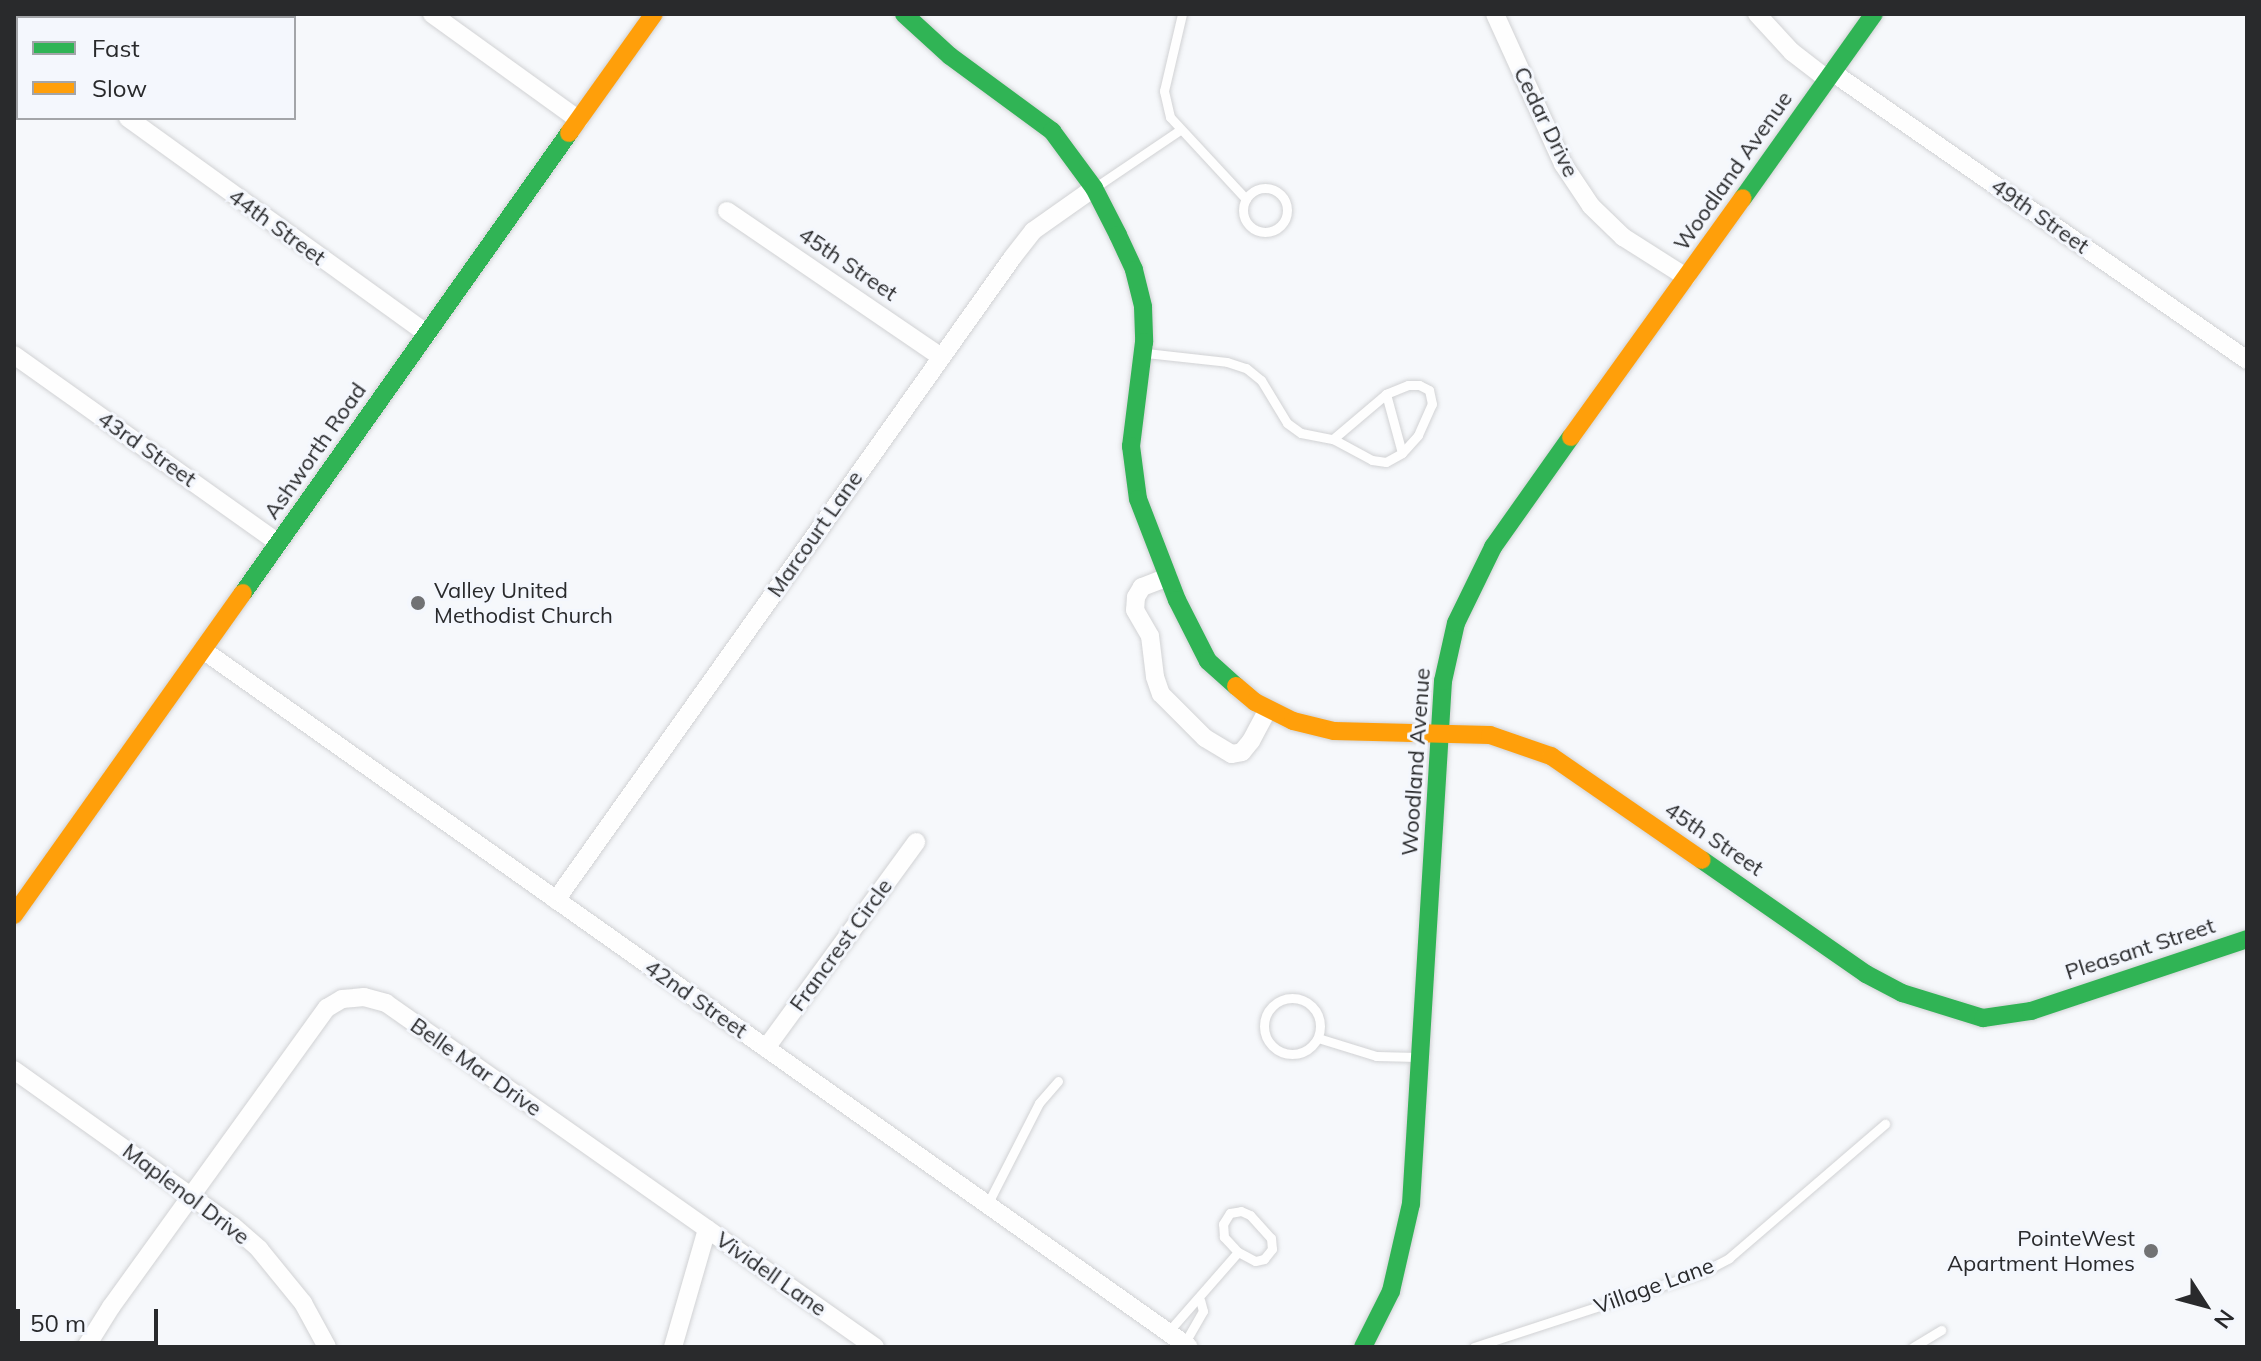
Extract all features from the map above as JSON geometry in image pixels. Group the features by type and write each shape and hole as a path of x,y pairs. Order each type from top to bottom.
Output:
{"street":[{"path":"432,14 579,120"},
{"name":"Ashworth Road","path":"14,915 654,14"},
{"name":"45th Street","path":"904,14 950,56 1052,131 1094,188 1134,270 1143,307 1142,353 1131,446 1138,499 1168,577 1208,661 1238,690 1293,721 1334,731 1490,735 1551,756 1866,974 1902,993 1952,1011 1983,1018 2048,1005"},
{"name":"Cedar Drive","path":"1495,14 1563,164 1591,206 1623,237 1686,277"},
{"name":"49th Street","path":"1757,14 1792,52 2247,360"},
{"name":"Woodland Avenue","path":"1363,1347 1391,1291 1411,1204 1443,681 1456,623 1466,596 1493,547 1874,14"},
{"name":"44th Street","path":"131,120 427,334"},
{"name":"Marcourt Lane","path":"556,900 1033,231 1094,188"},
{"name":"45th Street","path":"727,211 941,357"},
{"name":"43rd Street","path":"14,355 279,543"},
{"path":"1168,577 1142,587 1136,597 1135,610 1150,636 1155,677 1161,694 1205,738 1232,754 1242,752 1251,741 1268,709"},
{"name":"42nd Street","path":"203,650 1187,1345"},
{"name":"Francrest Circle","path":"766,1048 916,842"},
{"name":"Pleasant Street","path":"2048,1005 2247,939"},
{"name":"Belle Mar Drive","path":"191,1196 327,1008 342,999 364,997 386,1003 707,1229"},
{"name":"Maplenol Drive","path":"14,1070 233,1226 282,1274 303,1303 327,1347"},
{"path":"86,1347 191,1196"},
{"path":"673,1347 707,1229"},
{"name":"Vividell Lane","path":"707,1229 875,1347"}],"lane":[{"path":"1182,14 1164,91 1170,117 1246,199"},
{"path":"1094,188 1180,130"},
{"path":"1261,189 1278,192 1287,210 1283,224 1266,232 1250,226 1243,210 1246,199 1261,189"},
{"path":"1142,353 1227,362 1246,368 1261,380 1287,423 1301,433 1333,439 1372,460 1386,462 1402,453 1428,420 1432,404 1429,390 1408,385 1386,394 1333,439"},
{"path":"1386,394 1402,453"},
{"path":"1301,999 1319,1014 1318,1038 1304,1051 1285,1053 1269,1042 1264,1024 1266,1015 1278,1001 1301,999"},
{"path":"1318,1038 1376,1056 1420,1057"},
{"path":"987,1205 1039,1103 1058,1081"},
{"name":"Village Lane","path":"1474,1347 1703,1272 1729,1258 1885,1124"},
{"path":"1241,1211 1250,1215 1271,1238 1272,1249 1264,1259 1255,1261 1238,1252 1224,1237 1223,1224 1230,1213 1241,1211"},
{"path":"1168,1332 1200,1300 1238,1252"},
{"path":"1187,1345 1203,1311 1200,1300"},
{"path":"1913,1347 1941,1330"}],"traffic: fast":[{"path":"904,14 950,56 1052,131 1094,188 1118,235 1134,270 1143,307 1144,342 1131,446 1138,499 1177,600 1208,661 1236,686"},
{"path":"1743,198 1874,14"},
{"path":"243,593 569,133"},
{"path":"1363,1347 1391,1291 1411,1204 1443,681 1456,623 1493,547 1571,437"},
{"path":"1702,860 1866,974 1902,993 1983,1018 2031,1011 2247,939"}],"traffic: slow":[{"path":"569,133 654,14"},
{"path":"1571,437 1743,198"},
{"path":"14,915 243,593"},
{"path":"1236,686 1255,702 1293,721 1334,731 1490,735 1551,756 1702,860"}],"place":[{"name":"Valley United Methodist Church","path":"418,603"},
{"name":"PointeWest Apartment Homes","path":"2151,1251"}]}
